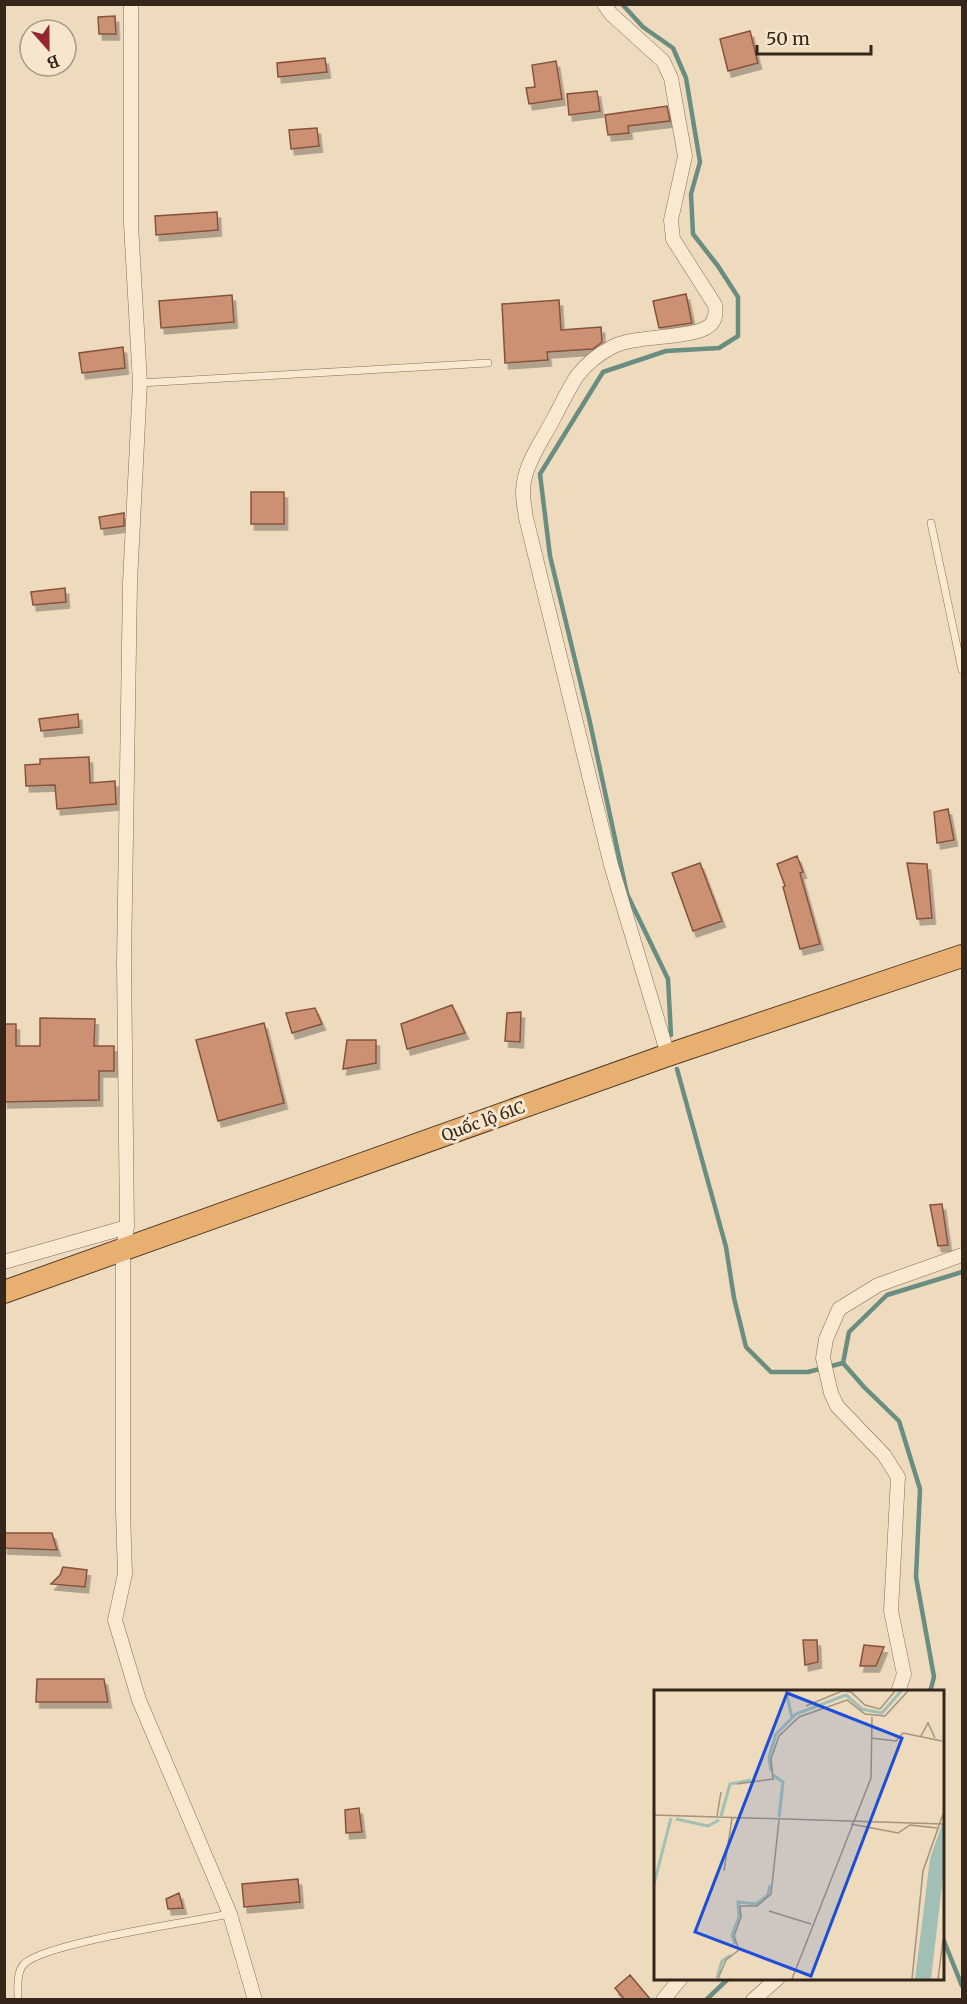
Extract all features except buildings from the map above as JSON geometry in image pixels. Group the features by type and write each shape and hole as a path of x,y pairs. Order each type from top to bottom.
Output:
{"highway":[{"name":"Quốc lộ 61C","path":"4,1292 668,1055 963,956"}],"street":[{"path":"131,4 131,224 140,383 130,583 124,938 127,1227 123,1249 125,1574 115,1620 139,1700 230,1914 255,2000"},
{"path":"604,4 610,14 663,61 671,78 685,156 671,220 674,239 715,305 716,313 712,323 705,329 625,341 591,362 578,376 531,461 523,491 526,518 611,865 668,1055"},
{"path":"4,1262 127,1227"},
{"path":"899,1690 904,1674 891,1611 898,1477 884,1455 837,1406 831,1394 823,1358 826,1339 839,1309 878,1285 963,1255"},
{"path":"663,2000 679,1980"},
{"path":"753,2000 776,1980"}],"lane":[{"path":"140,383 488,363"},
{"path":"930,523 963,670"},
{"path":"18,2000 20,1971 25,1963 33,1959 57,1950 102,1939 230,1914"}],"waterway":[{"path":"622,4 643,27 673,48 686,78 700,162 691,194 693,234 738,297 738,336 719,348 666,351 603,372 540,474 550,556 589,718 627,894 668,979 671,1035"},
{"path":"677,1069 726,1247 734,1298 746,1347 771,1372 808,1372 843,1363"},
{"path":"931,1690 934,1677 916,1577 920,1489 899,1421 843,1363 849,1332 887,1295 962,1272"},
{"path":"943,1938 962,1986"},
{"path":"706,2000 727,1980"}]}
